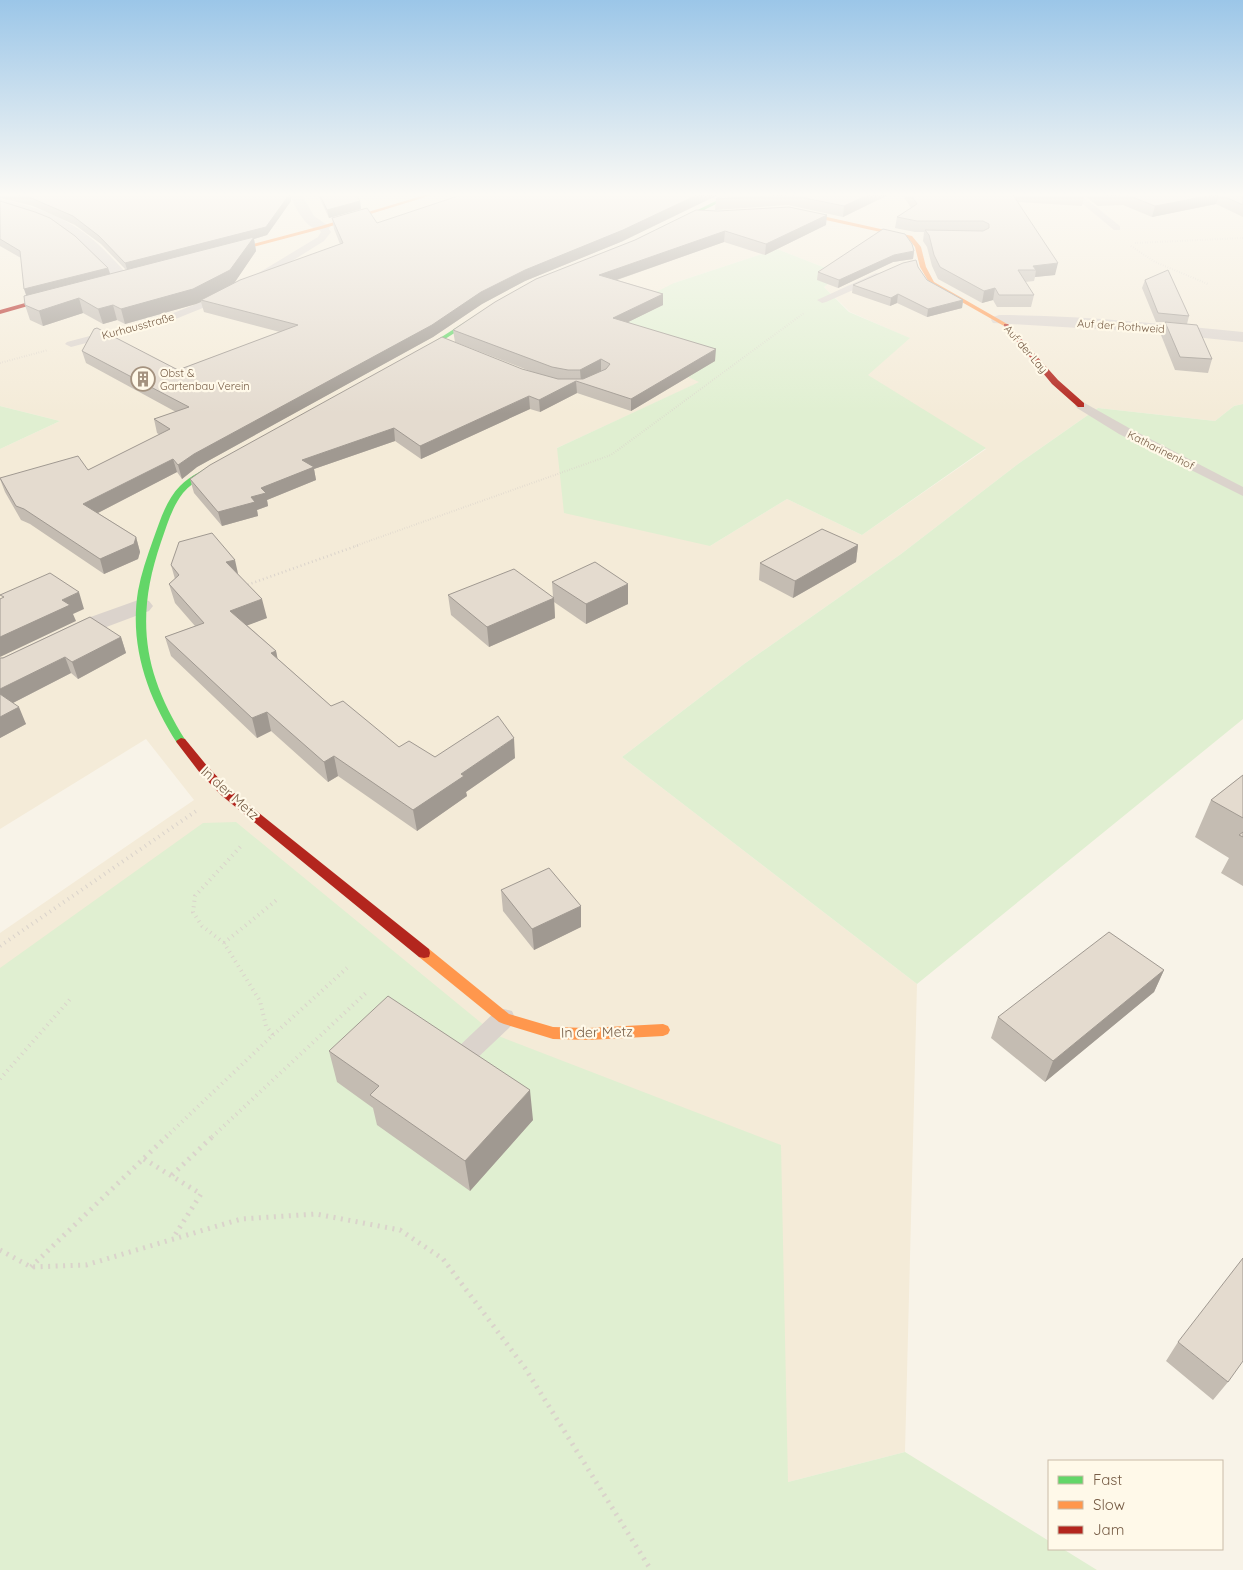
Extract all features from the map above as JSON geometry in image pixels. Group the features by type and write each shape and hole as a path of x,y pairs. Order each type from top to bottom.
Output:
{"street":[{"path":"113,268 123,278"},
{"name":"Auf der Lay","path":"921,268 932,283 999,320 1012,331 1055,382 1080,405"},
{"path":"0,312 76,291"},
{"path":"405,361 444,344 498,304"},
{"name":"Auf der Rothweid","path":"999,320 1034,320 1138,326 1243,337"},
{"name":"In der Metz","path":"235,456 205,473 181,491 170,508 153,552 141,606 148,665 155,694 174,730 199,766 225,792 504,1018 553,1033 588,1034 663,1030"},
{"path":"0,668 93,624 141,606"}],"lane":[{"name":"Kurhausstraße","path":"71,344 201,308 273,268"},
{"path":"822,300 890,270"},
{"name":"Katharinenhof","path":"1080,405 1124,431 1243,492"},
{"path":"464,1056 504,1018"}],"path":[{"path":"1170,268 1208,284"},
{"path":"236,589 611,455 822,300"},
{"path":"0,362 71,344"},
{"path":"0,946 225,792"},
{"path":"265,825 252,834 195,896 193,912 202,926 224,943 260,1001 266,1026 273,1036"},
{"path":"224,943 279,898"},
{"path":"31,1267 347,968"},
{"path":"172,1176 368,991"},
{"path":"0,1079 72,997"},
{"path":"144,1159 201,1194 172,1239"},
{"path":"0,1250 31,1267 86,1265 241,1220 316,1214 400,1230 443,1259 525,1368 651,1570"}],"shaded area":[{"path":"0,268 719,268 674,283 700,382 557,448 710,546 787,499 862,535 986,449 867,375 909,338 850,312 824,287 841,274 826,268 1243,268 1243,404 1234,406 1215,421 1098,408 1018,464 901,554 744,664 622,757 917,984 905,1452 788,1482 0,1445 0,933 194,800 146,739 0,829 0,449 60,421 0,406"}],"green space":[{"path":"719,268 826,268 841,274 824,287 849,312 910,338 868,375 986,448 862,535 787,499 710,546 564,513 557,448 699,382 583,329 674,283"},
{"path":"1243,404 1243,719 917,984 622,757 744,664 901,554 1018,464 1098,408 1215,421 1234,406"},
{"path":"0,406 60,421 0,449"},
{"path":"236,822 496,1035 781,1145 788,1482 905,1452 1048,1540 1048,1550 1065,1550 1097,1570 0,1570 0,968 203,823"}],"building":[{"path":"22,268 107,268 24,289"},
{"path":"132,268 231,268 193,289 121,309 113,305 98,309 79,298 39,311 25,305 24,296"},
{"path":"273,268 529,268 481,292 432,325 194,454 178,465 173,459 83,504 136,537 134,544 100,559 24,509 16,506 0,478 78,456 88,470 170,429 154,419 189,407 82,351 94,329 97,328 178,370 298,325 201,300 240,280"},
{"path":"563,268 618,268 599,275 663,294 613,318 716,349 631,399 576,381 539,400 529,396 420,446 394,428 302,460 314,467 261,488 266,493 251,497 255,502 218,512 190,479 210,465 442,337 522,369 558,379 583,379 606,369 610,364 601,359 580,370 552,367 453,330 495,302 536,279"},
{"path":"824,268 865,268 839,280 818,272"},
{"path":"891,268 919,268 927,280 963,300 928,309 898,294 891,298 853,285"},
{"path":"942,268 1035,268 1036,270 1018,270 1034,295 999,295 995,288 984,291"},
{"path":"1168,270 1189,316 1158,313 1145,280"},
{"path":"1165,322 1197,325 1212,359 1180,357"},
{"path":"822,529 858,545 795,581 760,563"},
{"path":"212,533 235,560 226,562 262,599 230,611 276,651 271,653 331,706 343,701 399,747 409,741 435,757 498,716 514,738 461,774 464,776 413,810 334,756 324,762 267,712 252,718 165,637 204,623 169,584 179,575 171,565 179,542"},
{"path":"595,562 628,584 586,604 552,582"},
{"path":"514,569 554,598 487,627 448,595"},
{"path":"50,573 79,592 62,600 70,605 0,637 0,599 4,597 0,595"},
{"path":"90,617 121,637 72,662 65,657 0,689 0,658"},
{"path":"0,694 19,707 0,717"},
{"path":"1243,775 1243,818 1211,800"},
{"path":"549,868 581,906 532,929 501,890"},
{"path":"1109,932 1164,970 1053,1061 998,1017"},
{"path":"388,996 530,1090 465,1161 370,1095 379,1086 329,1051"},
{"path":"1243,1258 1243,1361 1228,1382 1178,1342"}],"traffic: fast":[{"path":"413,357 484,312"},
{"path":"181,741 163,711 145,660 141,625 143,591 151,558 173,502 181,490 190,482 222,463"}],"traffic: slow":[{"path":"924,268 932,283 1006,325"},
{"path":"424,953 504,1018 553,1033 588,1034 663,1030"}],"traffic: jam":[{"path":"0,312 61,295"},
{"path":"1006,325 1055,382 1081,405"},
{"path":"181,741 204,770 225,792 424,953"}],"place":[{"name":"Obst & Gartenbau Verein","path":"143,379"}]}
